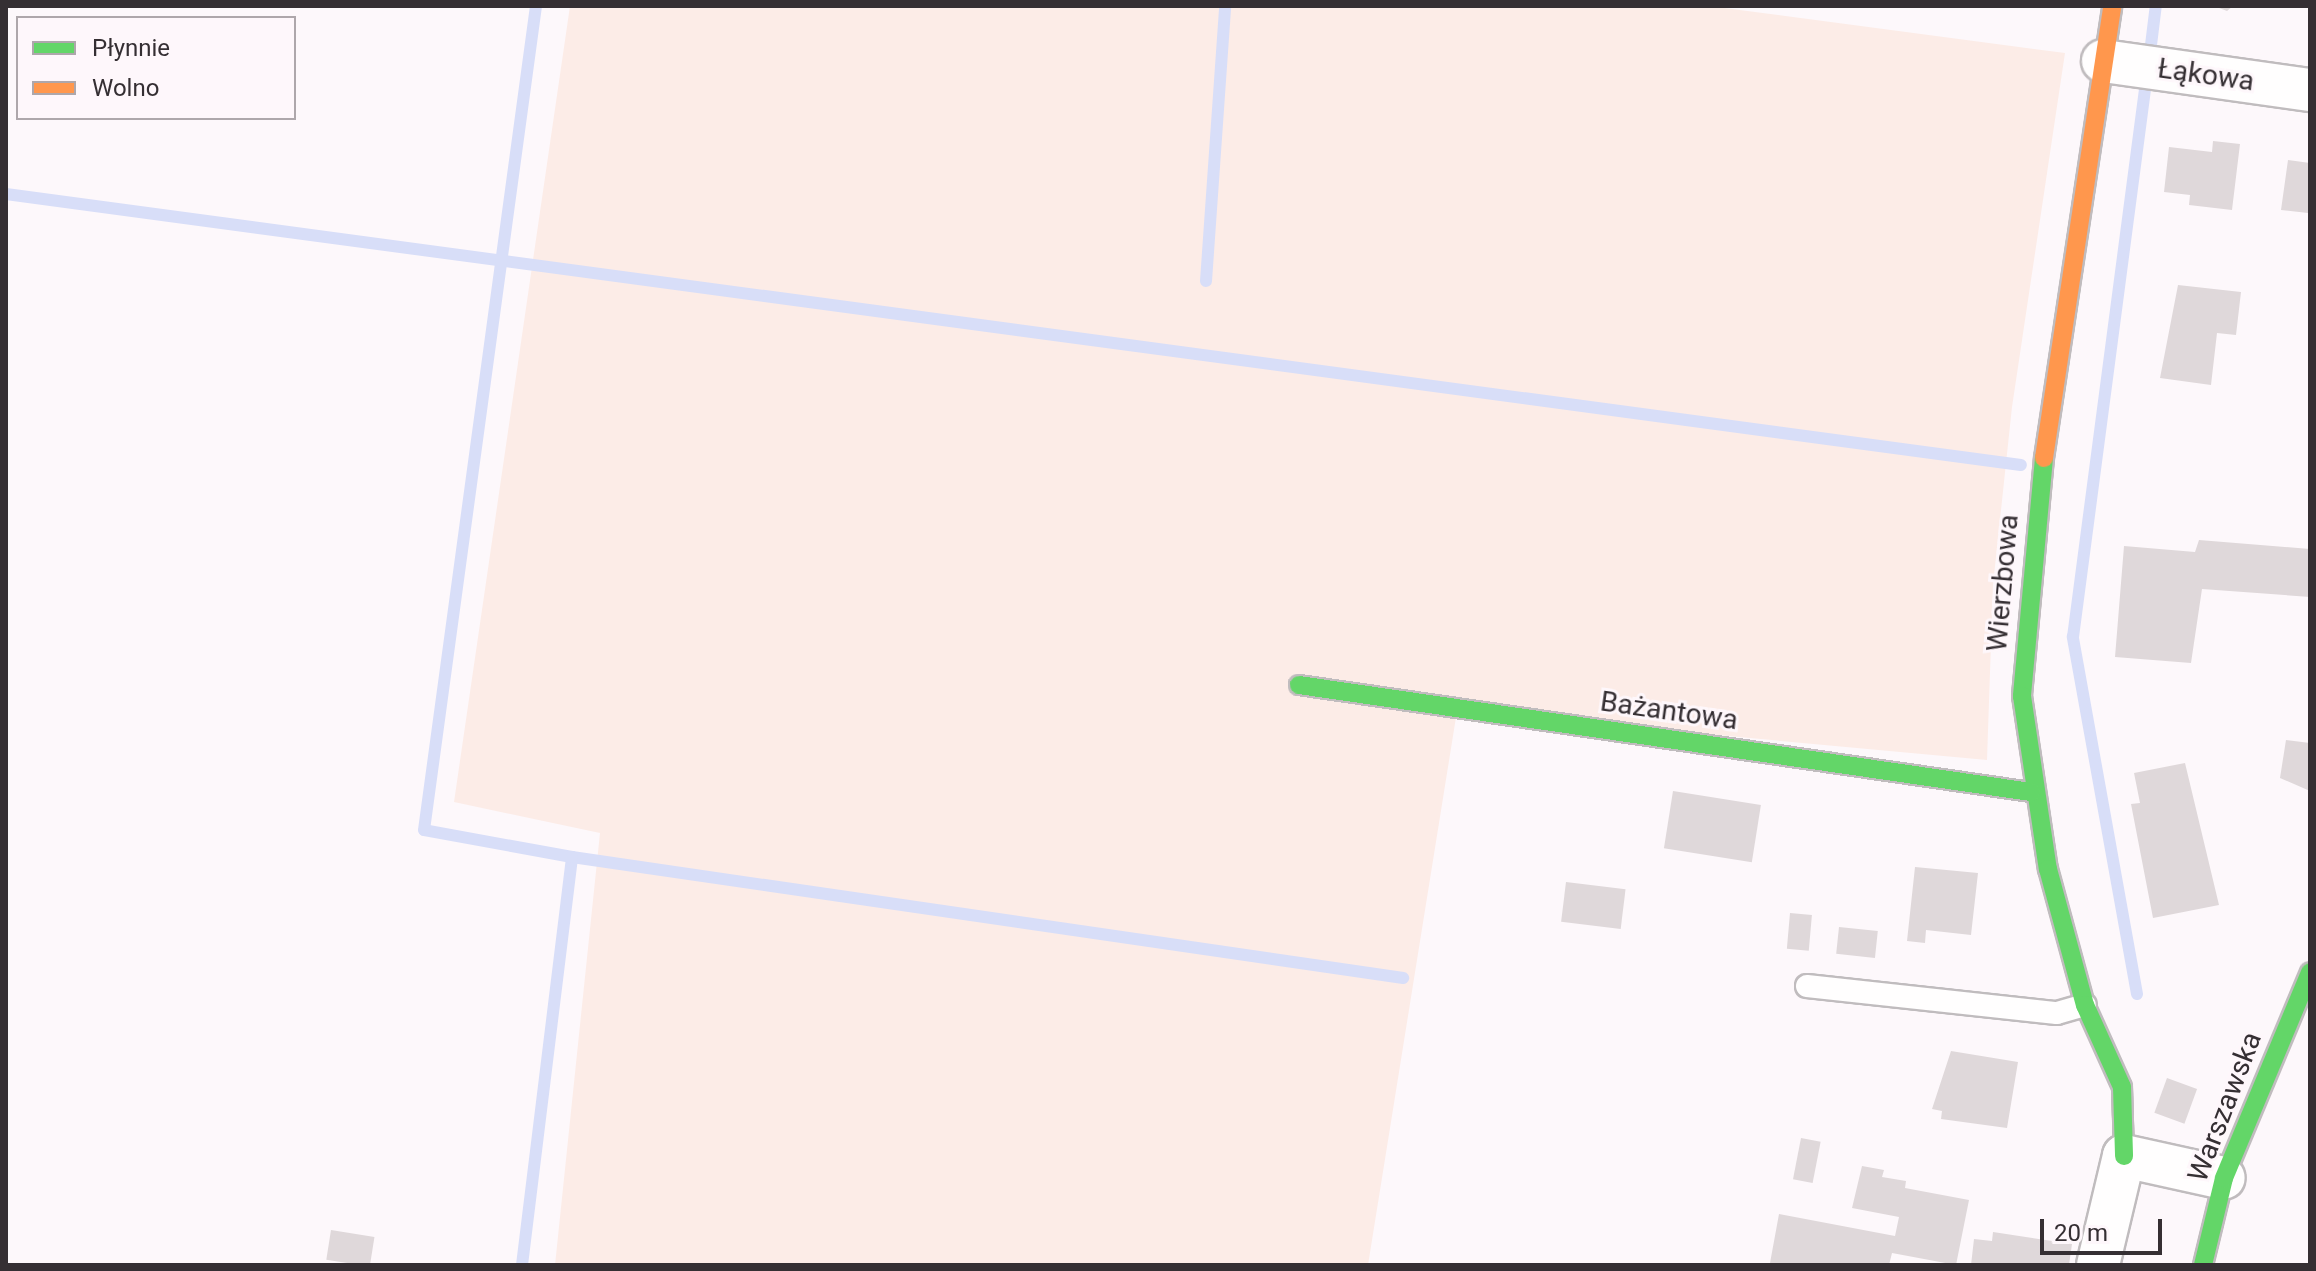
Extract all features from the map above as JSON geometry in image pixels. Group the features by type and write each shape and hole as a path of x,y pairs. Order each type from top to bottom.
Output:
{"street":[{"name":"Wierzbowa","path":"2112,6 2028,584 2022,696 2031,792 2085,1005 2122,1087 2124,1156"},
{"name":"Łąkowa","path":"2103,61 2310,90"},
{"name":"Bażantowa","path":"1299,685 2031,792"},
{"name":"Warszawska","path":"2203,1265 2224,1178 2310,972"},
{"path":"2098,1265 2124,1156 2224,1178"}],"lane":[{"path":"1807,986 2057,1013 2085,1005"}],"shaded area":[{"path":"570,6 1709,6 2065,53 2012,407 1993,585 1987,760 1457,711 1368,1265 555,1265 600,833 454,802"}],"building":[{"path":"2214,6 2233,6 2227,11"},
{"path":"2213,141 2240,144 2232,210 2189,205 2190,195 2164,192 2169,147 2212,152"},
{"path":"2288,160 2310,163 2310,222 2308,213 2281,210"},
{"path":"2178,285 2241,292 2236,335 2217,333 2211,385 2160,378"},
{"path":"2199,540 2310,549 2310,597 2202,589 2191,663 2115,657 2124,546 2195,552"},
{"path":"2286,740 2310,743 2310,791 2280,778"},
{"path":"2185,763 2219,905 2153,918 2131,804 2140,803 2134,773"},
{"path":"1673,791 1761,805 1752,862 1664,848"},
{"path":"1915,867 1978,873 1971,935 1926,930 1925,943 1907,941"},
{"path":"1566,882 1626,889 1621,929 1561,922"},
{"path":"1790,913 1812,915 1809,951 1787,949"},
{"path":"1839,927 1878,931 1875,958 1836,954"},
{"path":"1951,1051 2018,1062 2007,1128 1941,1119 1942,1111 1932,1109"},
{"path":"2167,1078 2197,1089 2184,1124 2154,1113"},
{"path":"1801,1138 1821,1142 1813,1183 1793,1179"},
{"path":"1862,1166 1884,1170 1882,1177 1906,1181 1905,1188 1969,1200 1956,1265 1892,1253 1889,1265 1770,1263 1779,1214 1895,1236 1899,1217 1852,1208"},
{"path":"331,1230 374,1237 370,1265 326,1260"},
{"path":"1993,1232 2072,1244 2069,1265 1971,1265 1974,1239 1992,1241"}],"waterway":[{"path":"522,1265 572,857 424,830 536,6"},
{"path":"1206,281 1225,6"},
{"path":"2151,45 2156,6"},
{"path":"2137,994 2073,637 2147,74"},
{"path":"6,194 2021,465"},
{"path":"572,857 1403,978"}],"traffic: fast":[{"path":"2044,458 2022,696 2048,869 2085,1005 2122,1087 2124,1156"},
{"path":"1299,685 2031,792"},
{"path":"2203,1265 2224,1178 2310,972"}],"traffic: slow":[{"path":"2044,458 2112,6"}]}
